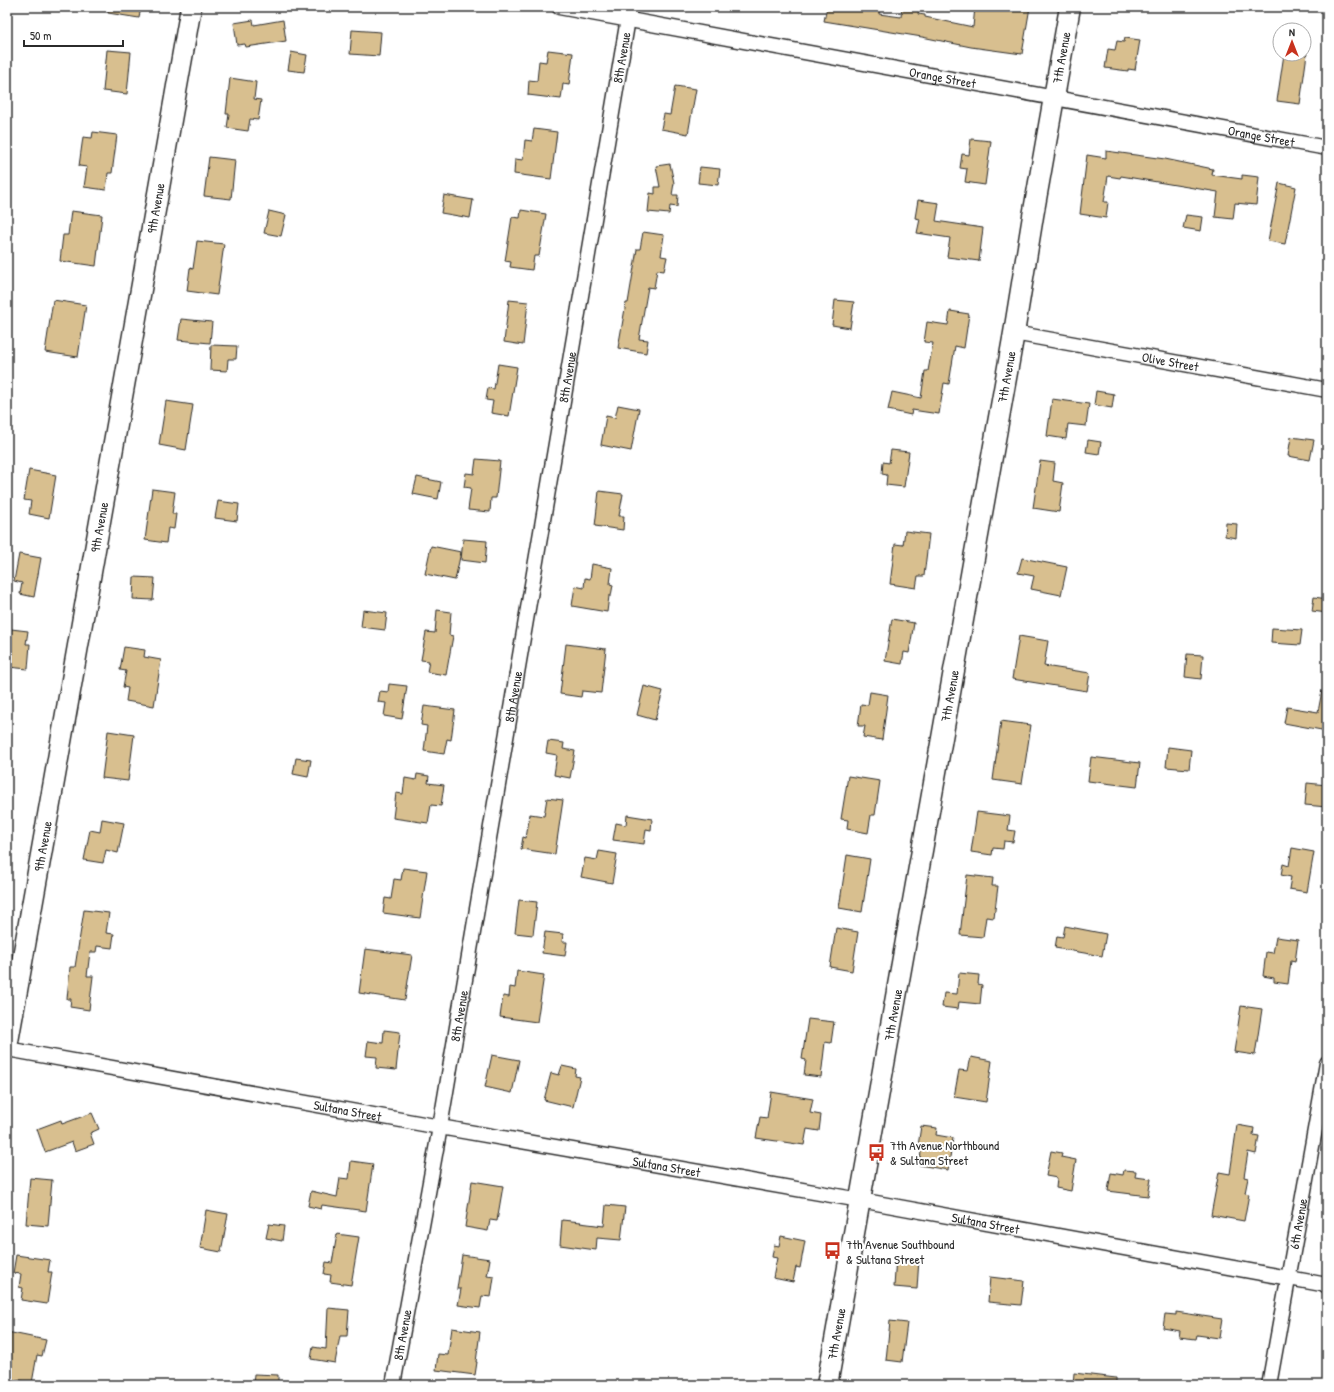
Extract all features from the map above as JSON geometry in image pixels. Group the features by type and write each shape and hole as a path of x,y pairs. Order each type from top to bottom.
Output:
{"street":[{"name":"9th Avenue","path":"7,1048 191,7"},
{"name":"Orange Street","path":"559,7 629,13 1054,98 1327,148"},
{"name":"7th Avenue","path":"827,1385 1014,333 1070,7"},
{"name":"8th Avenue","path":"393,1385 440,1127 629,13"},
{"name":"Olive Street","path":"1014,333 1327,390"},
{"name":"Sultana Street","path":"7,1048 440,1127 860,1200 1327,1285"},
{"name":"6th Avenue","path":"1269,1385 1327,1063"}],"building":[{"path":"108,7 141,7 139,18 108,13"},
{"path":"827,7 880,7 879,14 901,17 902,7 914,7 919,8 918,14 925,15 925,17 973,27 975,7 1030,7 1022,54 971,47 922,37 824,21"},
{"path":"253,20 254,25 283,20 286,41 246,47 245,44 237,45 234,23"},
{"path":"352,30 381,32 379,56 350,54"},
{"path":"1125,38 1140,40 1135,70 1128,69 1128,71 1105,68 1108,49 1115,50 1117,41 1124,42"},
{"path":"107,50 131,52 127,94 103,91"},
{"path":"548,50 573,53 569,85 563,84 561,99 528,95 529,80 537,81 539,61 546,62"},
{"path":"291,52 307,55 304,72 288,70"},
{"path":"1283,62 1306,62 1300,104 1277,101"},
{"path":"230,78 256,82 254,99 261,100 258,120 250,119 248,131 227,128 229,114 226,114"},
{"path":"675,86 696,89 688,134 661,129 664,114 670,115"},
{"path":"534,129 557,132 551,179 514,174 515,159 523,160 525,140 532,141"},
{"path":"93,132 117,135 112,173 108,173 106,190 84,187 87,167 79,166 83,137 92,138"},
{"path":"971,139 991,141 985,185 965,182 967,169 960,168 962,154 969,155"},
{"path":"1106,151 1165,159 1213,169 1212,175 1242,179 1242,175 1259,177 1256,205 1235,203 1233,219 1215,217 1218,192 1121,176 1120,178 1108,176 1104,202 1108,202 1106,218 1080,214 1087,155 1106,158"},
{"path":"209,157 235,160 231,199 204,196"},
{"path":"670,164 674,183 672,195 678,195 677,207 670,206 669,214 648,212 650,193 655,194 655,187 660,187 656,166"},
{"path":"700,167 720,169 718,185 698,183"},
{"path":"1279,183 1296,187 1285,244 1268,241"},
{"path":"444,195 473,200 470,218 441,213"},
{"path":"918,200 939,203 936,221 983,228 979,261 947,257 950,238 917,233 920,219 915,218"},
{"path":"521,210 546,214 539,256 534,256 532,270 510,267 511,262 505,261 512,217 520,218"},
{"path":"71,211 102,215 96,266 60,261 63,235 68,235"},
{"path":"269,211 286,215 281,236 264,233"},
{"path":"1186,215 1203,217 1201,231 1183,228"},
{"path":"643,232 664,235 661,256 667,257 664,271 657,270 654,288 648,287 639,339 648,340 646,353 618,348 626,303 628,303 637,249 640,249"},
{"path":"197,241 224,244 217,295 187,291 190,268 193,269"},
{"path":"53,300 86,305 78,357 45,352"},
{"path":"509,300 528,302 523,345 504,342"},
{"path":"835,300 854,302 850,328 832,325"},
{"path":"950,311 969,314 964,348 955,346 949,384 944,383 939,414 912,410 911,415 888,410 892,392 921,398 925,371 928,371 933,343 924,342 927,322 948,325"},
{"path":"181,319 212,322 210,343 178,340"},
{"path":"211,345 237,346 236,359 228,359 227,371 210,370"},
{"path":"498,364 517,367 509,416 491,413 493,401 486,400 488,388 494,389"},
{"path":"1096,391 1114,394 1112,408 1094,405"},
{"path":"1052,399 1089,404 1086,426 1068,424 1066,439 1047,436"},
{"path":"166,401 193,405 186,450 159,445"},
{"path":"618,405 639,409 631,451 601,445 606,416 615,418"},
{"path":"1291,437 1314,440 1310,460 1288,456"},
{"path":"1088,440 1101,442 1099,454 1086,452"},
{"path":"891,450 909,452 904,487 886,485 887,475 882,474 883,462 889,463"},
{"path":"476,459 500,461 496,498 491,498 490,512 468,510 471,488 464,487 466,473 474,474"},
{"path":"1040,461 1055,463 1053,481 1063,483 1059,512 1033,508"},
{"path":"29,470 56,475 49,518 29,514 31,501 24,500"},
{"path":"417,477 441,482 438,499 413,494"},
{"path":"152,489 175,492 172,514 176,514 174,529 168,528 166,543 145,540"},
{"path":"599,491 623,494 619,516 624,516 623,530 595,526"},
{"path":"218,501 239,504 237,521 215,518"},
{"path":"1226,523 1237,524 1236,538 1225,536"},
{"path":"905,531 929,534 924,576 918,576 916,588 890,584 895,544 903,545"},
{"path":"463,539 487,541 485,563 461,560"},
{"path":"431,546 461,552 455,580 425,574"},
{"path":"19,554 41,558 34,597 20,594 22,583 14,581"},
{"path":"1022,558 1067,567 1061,595 1031,589 1034,576 1018,573"},
{"path":"592,564 612,568 610,584 613,585 611,596 609,596 607,612 572,606 575,586 584,588 585,578 590,579"},
{"path":"134,577 155,578 153,600 133,599"},
{"path":"1314,597 1327,599 1327,613 1312,611"},
{"path":"363,610 387,613 385,630 361,627"},
{"path":"437,610 451,612 449,635 453,636 446,675 427,672 429,661 421,660 426,632 435,633"},
{"path":"892,619 914,623 909,653 904,652 902,664 885,661"},
{"path":"1272,628 1302,630 1300,645 1271,643"},
{"path":"11,629 28,631 26,644 30,644 28,669 8,667"},
{"path":"1019,636 1048,641 1044,666 1090,673 1087,691 1012,679"},
{"path":"566,644 606,649 601,693 582,691 581,697 560,694"},
{"path":"124,647 145,650 144,657 161,660 154,706 126,701 128,688 123,687 126,671 120,670"},
{"path":"1187,654 1203,655 1201,679 1185,677"},
{"path":"389,684 407,686 402,719 384,716 386,703 378,702 380,691 388,692"},
{"path":"644,686 663,691 655,720 637,715"},
{"path":"1322,691 1327,692 1327,731 1284,723 1287,707 1318,712"},
{"path":"870,692 888,695 882,740 863,737 865,726 858,726 861,704 868,705"},
{"path":"424,706 455,710 451,740 447,739 444,754 424,751 427,726 421,725"},
{"path":"1001,721 1031,725 1022,784 993,780"},
{"path":"108,731 134,735 128,781 102,778"},
{"path":"548,741 564,743 563,749 575,751 570,778 554,775 557,755 546,753"},
{"path":"1168,747 1191,750 1189,769 1166,767"},
{"path":"1091,757 1140,763 1137,787 1088,781"},
{"path":"296,758 311,760 308,777 293,774"},
{"path":"417,774 429,776 428,783 444,785 441,806 431,805 428,823 393,818 396,793 403,794 405,778 416,780"},
{"path":"848,776 880,781 875,815 871,815 868,833 847,829 848,820 841,819"},
{"path":"1307,783 1327,785 1327,807 1305,805"},
{"path":"547,798 563,800 555,854 521,849 523,837 526,838 530,814 544,816"},
{"path":"977,812 1010,816 1008,830 1015,831 1013,842 1004,841 1003,849 993,848 992,855 971,852"},
{"path":"627,815 652,819 651,830 646,829 644,844 613,840 616,823 626,825"},
{"path":"102,819 124,823 118,853 106,850 103,863 84,860 90,830 100,832"},
{"path":"1292,848 1314,852 1307,892 1289,889 1291,877 1281,875 1283,864 1289,866"},
{"path":"599,851 617,854 612,883 581,877 585,858 597,860"},
{"path":"847,855 870,859 862,912 839,908"},
{"path":"403,868 427,871 420,918 383,913 385,898 391,899 394,879 401,880"},
{"path":"967,875 993,878 992,886 998,886 994,918 986,917 983,937 960,935"},
{"path":"519,900 537,902 533,935 515,933"},
{"path":"84,910 109,913 106,933 114,934 112,948 97,946 96,952 90,952 87,976 93,976 89,1010 70,1007 71,999 67,999 70,967 75,967"},
{"path":"1065,926 1106,934 1102,956 1055,948 1057,936 1063,937"},
{"path":"836,928 858,932 852,971 830,967"},
{"path":"545,932 563,934 562,942 567,942 565,956 542,953"},
{"path":"1276,937 1298,940 1295,962 1291,961 1288,984 1274,982 1274,978 1263,976 1266,952 1273,953"},
{"path":"365,949 412,955 405,1000 359,993"},
{"path":"517,971 544,975 537,1022 500,1017 503,996 509,997 510,987 515,988"},
{"path":"959,973 979,975 978,984 982,985 980,1004 959,1002 958,1009 942,1007 944,993 957,994"},
{"path":"1241,1006 1262,1009 1255,1055 1234,1052"},
{"path":"808,1019 834,1022 831,1043 825,1042 821,1077 804,1075 806,1060 802,1059"},
{"path":"384,1030 400,1032 396,1070 376,1068 377,1057 366,1056 368,1041 383,1043"},
{"path":"492,1055 519,1060 512,1093 485,1087"},
{"path":"971,1057 992,1061 986,1102 954,1097 959,1070 968,1071"},
{"path":"562,1066 576,1069 575,1076 580,1077 573,1107 544,1100 551,1073 559,1075"},
{"path":"771,1092 813,1099 810,1113 821,1115 819,1131 807,1129 804,1145 756,1138 760,1117 767,1118"},
{"path":"92,1113 99,1129 90,1133 94,1144 75,1151 72,1142 45,1152 37,1129 61,1120 62,1124"},
{"path":"1237,1125 1254,1128 1253,1135 1259,1136 1256,1154 1248,1152 1244,1177 1248,1178 1245,1193 1249,1194 1244,1221 1211,1215 1219,1172 1230,1174"},
{"path":"921,1126 937,1128 936,1135 953,1138 948,1170 919,1165 922,1146 918,1146"},
{"path":"1051,1151 1062,1153 1061,1157 1076,1160 1071,1191 1056,1188 1057,1178 1046,1176"},
{"path":"351,1161 373,1164 366,1211 322,1205 321,1209 308,1206 311,1191 337,1197 340,1178 349,1179"},
{"path":"1124,1170 1136,1171 1135,1177 1151,1179 1148,1196 1108,1191 1111,1173 1123,1175"},
{"path":"30,1178 52,1180 48,1226 26,1224"},
{"path":"472,1181 503,1186 497,1221 490,1220 488,1231 465,1227"},
{"path":"606,1205 625,1207 621,1240 597,1238 596,1250 560,1245 562,1220 604,1226"},
{"path":"206,1210 228,1214 221,1252 200,1248"},
{"path":"269,1224 284,1226 282,1241 266,1238"},
{"path":"337,1234 359,1237 351,1285 330,1282 331,1275 324,1274 326,1262 332,1263"},
{"path":"781,1236 805,1241 800,1268 796,1267 793,1282 773,1278 777,1258 772,1257 774,1245 779,1246"},
{"path":"16,1255 50,1260 48,1272 52,1272 47,1304 21,1300 23,1288 19,1287 21,1274 13,1273"},
{"path":"462,1255 490,1259 487,1276 494,1277 491,1297 482,1296 480,1308 458,1305 461,1289 457,1289"},
{"path":"896,1257 919,1259 917,1289 894,1287"},
{"path":"990,1277 1024,1281 1021,1305 988,1302"},
{"path":"328,1308 349,1310 347,1336 340,1336 335,1363 311,1359 313,1347 326,1349"},
{"path":"1176,1312 1222,1319 1219,1338 1197,1335 1196,1339 1179,1337 1180,1331 1163,1328 1165,1314 1176,1315"},
{"path":"890,1321 907,1323 902,1362 886,1360"},
{"path":"452,1328 480,1332 475,1375 436,1370 438,1354 448,1355"},
{"path":"7,1332 46,1340 42,1356 37,1355 32,1383 7,1378"},
{"path":"1074,1373 1116,1378 1116,1385 1073,1385"},
{"path":"254,1374 278,1375 278,1385 253,1385"}],"place":[{"name":"7th Avenue Northbound & Sultana Street","path":"877,1152"},
{"name":"7th Avenue Southbound & Sultana Street","path":"833,1251"}]}
